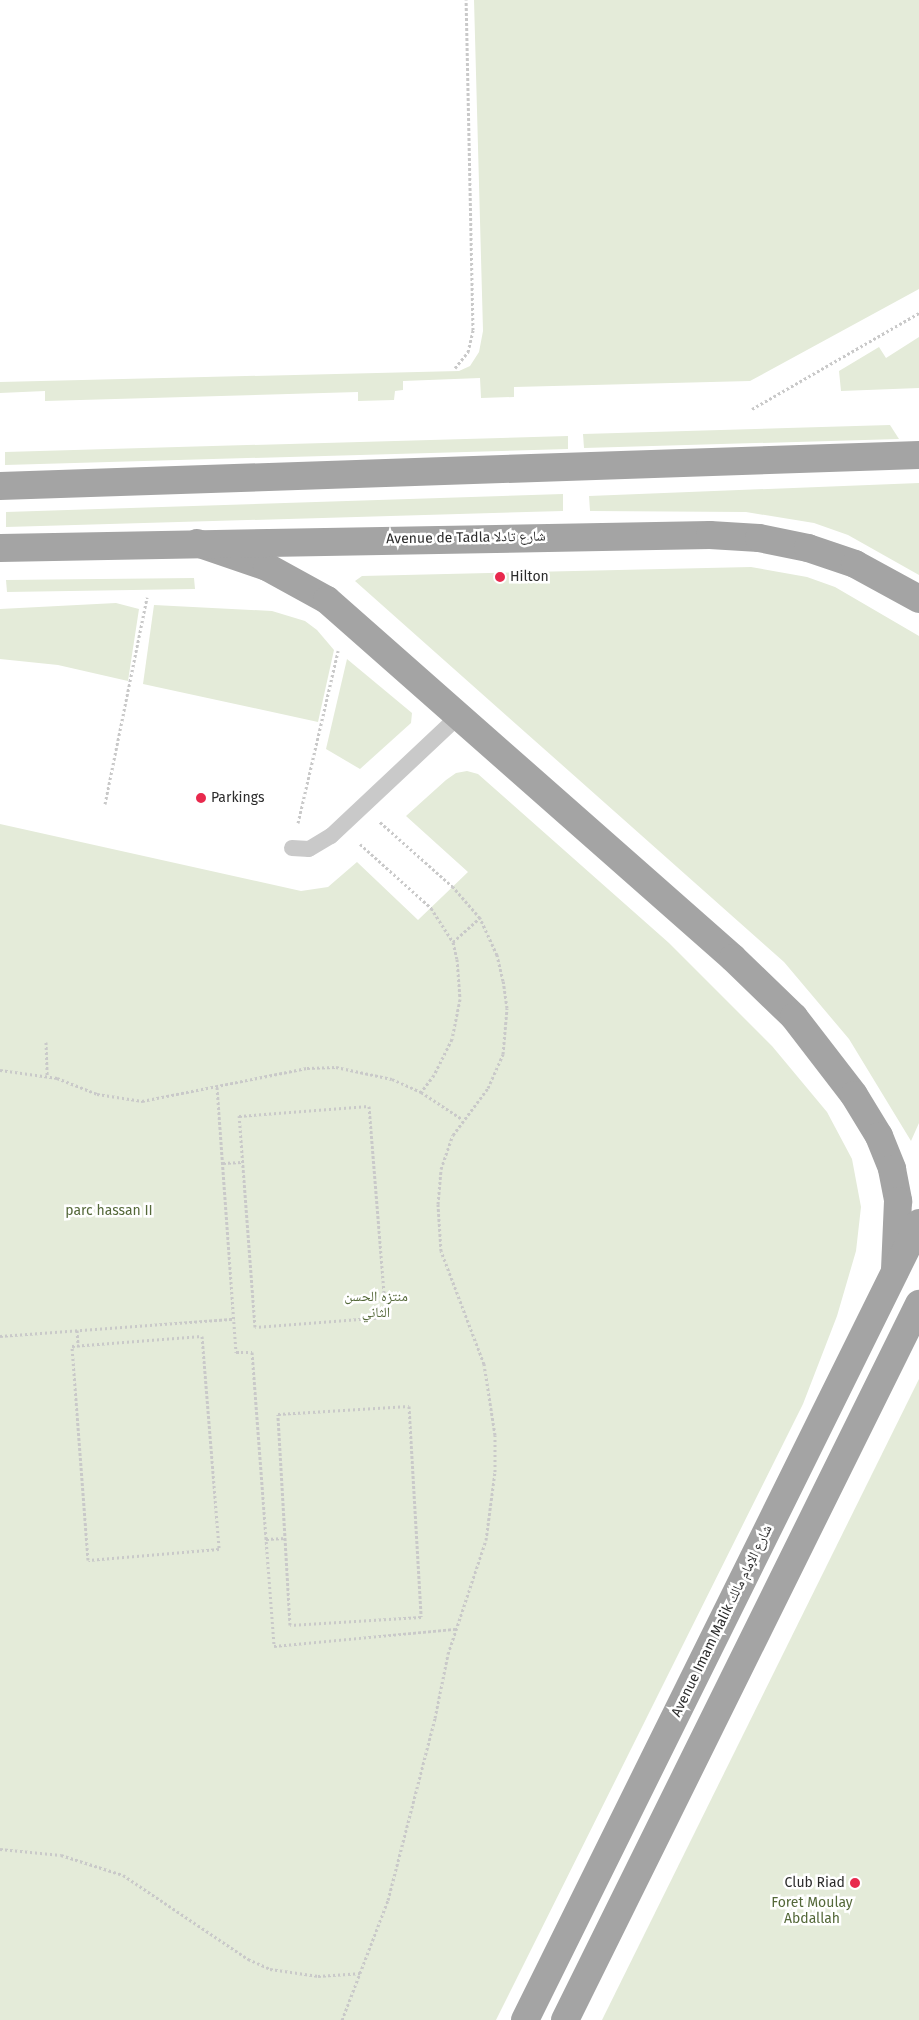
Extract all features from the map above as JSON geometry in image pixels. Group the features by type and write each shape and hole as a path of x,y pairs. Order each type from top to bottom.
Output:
{"main road":[{"path":"0,486 919,455"},
{"name":"Avenue de Tadla شارع تادلا","path":"0,548 662,535 759,538 808,548 855,564 919,599"},
{"path":"197,544 267,568 327,600 734,958 794,1017 826,1056 879,1136 892,1169 899,1228 895,1271"},
{"name":"Avenue Imam Malik شارع الإمام مالك","path":"525,2020 919,1223"},
{"path":"565,2020 919,1304"}],"lane":[{"path":"292,848 309,849 321,844 459,716"}],"path":[{"path":"455,368 468,352 473,330 466,0"},
{"path":"752,409 919,313"},
{"path":"105,804 147,597"},
{"path":"292,848 340,645"},
{"path":"342,2020 362,1973 388,1900 455,1629 486,1540 496,1472 495,1435 484,1364 448,1275 438,1227 441,1169 462,1119 478,1102 497,1073 506,1034 503,981 491,938 480,918 453,887 363,807"},
{"path":"340,827 431,908 453,942 460,979 457,1019 444,1057 421,1092"},
{"path":"453,942 480,918"},
{"path":"46,1042 48,1076"},
{"path":"0,1070 48,1076 97,1094 134,1100 217,1087 307,1068 336,1067 373,1074 421,1092 462,1119"},
{"path":"217,1087 236,1352 252,1352 274,1646 455,1629"},
{"path":"370,1106 386,1317 254,1326 242,1162 239,1116 370,1106"},
{"path":"223,1163 242,1162"},
{"path":"0,1336 234,1318"},
{"path":"77,1330 78,1346"},
{"path":"202,1336 219,1549 88,1560 72,1346 78,1346 202,1336"},
{"path":"408,1406 421,1617 290,1625 286,1538 278,1414 408,1406"},
{"path":"266,1539 286,1538"},
{"path":"0,1849 61,1855 124,1875 248,1959 270,1969 318,1976 362,1973"}],"green space":[{"path":"474,0 919,0 919,289 750,381 514,387 514,397 481,398 480,378 403,381 403,390 395,391 394,400 358,401 358,392 45,401 45,391 0,393 0,382 459,371 470,366 479,352 483,331"},
{"path":"919,337 919,388 841,391 839,371 879,347 886,358"},
{"path":"890,425 899,439 584,448 583,434"},
{"path":"568,436 568,449 5,465 5,452"},
{"path":"919,483 919,575 848,535 814,523 746,512 590,511 589,496"},
{"path":"563,494 563,511 6,527 6,512"},
{"path":"751,567 807,577 835,587 919,636 919,1123 911,1141 849,1039 784,962 355,581 362,576"},
{"path":"194,578 195,589 7,592 6,580"},
{"path":"116,603 139,609 128,681 58,665 0,659 0,609"},
{"path":"154,605 272,611 305,621 317,630 334,650 318,722 143,684"},
{"path":"347,659 412,713 411,723 360,769 326,749"},
{"name":"منتزه الحسن الثاني","path":"467,771 478,774 669,943 772,1046 827,1112 852,1159 861,1207 856,1251 837,1316 803,1404 496,2020 0,2020 0,824 301,891 328,887 357,862 418,920 468,872 406,816 446,780 456,773"},
{"name":"Foret Moulay Abdallah","path":"919,1379 919,2020 602,2020"}],"place":[{"name":"Hilton","path":"500,577"},
{"name":"Parkings","path":"201,798"},
{"name":"Club Riad","path":"855,1883"}],"park label":[{"name":"parc hassan II","path":"109,1211"}]}
